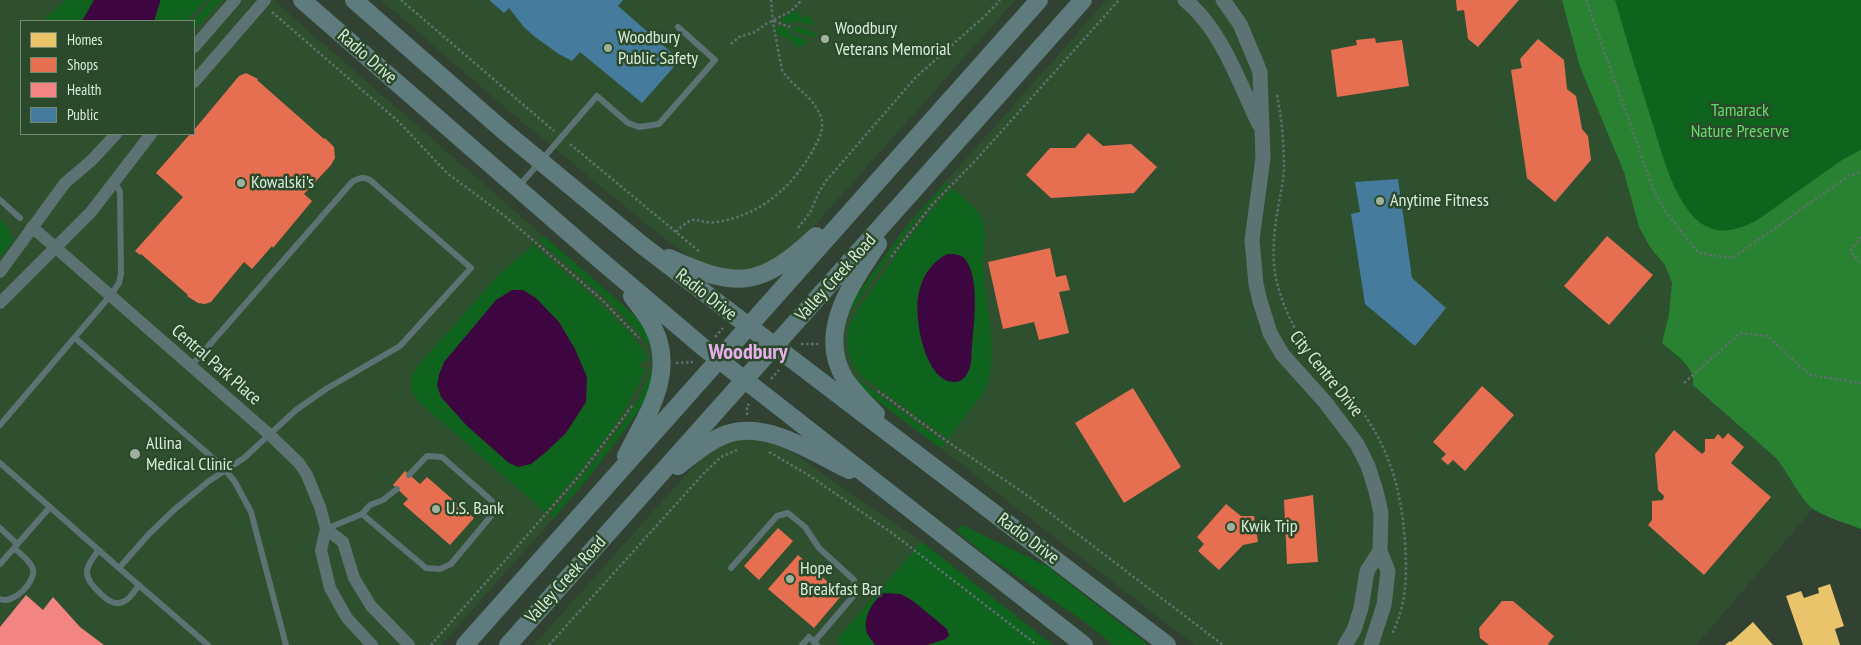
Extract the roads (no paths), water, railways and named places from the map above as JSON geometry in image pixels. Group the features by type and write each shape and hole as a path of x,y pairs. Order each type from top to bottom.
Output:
{"main road":[{"name":"Radio Drive","path":"302,0 704,348 1084,645"},
{"name":"Radio Drive","path":"354,0 540,162 642,245 1167,645"},
{"name":"Valley Creek Road","path":"465,645 1039,0"},
{"name":"Valley Creek Road","path":"508,645 1083,0"},
{"path":"642,245 696,270 714,276 737,278 763,274 782,265 798,253 885,174"},
{"path":"908,449 857,394 845,378 836,355 835,334 837,318 848,292 909,196"},
{"path":"614,479 655,399 663,369 661,351 654,329 618,275"},
{"path":"644,492 706,445 727,434 747,431 779,437 879,484"}],"street":[{"path":"195,46 235,0"},
{"path":"195,81 265,0"},
{"name":"City Centre Drive","path":"1185,0 1206,22 1219,41 1261,128"},
{"name":"City Centre Drive","path":"1223,0 1240,24 1260,72 1263,158 1252,240 1255,276 1260,301 1270,333 1282,354 1338,418 1357,444 1368,466 1381,513 1380,551 1388,571 1387,587 1384,605 1372,645"},
{"path":"0,272 65,183 92,160 115,135"},
{"path":"0,303 91,212 150,135"},
{"name":"Central Park Place","path":"32,227 270,435 299,463 306,474 320,507 326,529 321,550 330,588 347,618 372,645"},
{"path":"326,529 343,542 354,578 371,606 409,645"},
{"path":"1345,645 1358,619 1365,590 1367,571 1380,551"}],"lane":[{"path":"517,188 597,96 628,123 639,127 659,124 715,60 678,27"},
{"path":"119,568 174,509 190,495 244,458 303,404 400,346 471,268 370,180 358,178 352,182 191,366"},
{"path":"0,425 116,288 121,274 120,192 114,181"},
{"path":"0,200 20,218"},
{"path":"75,338 226,470 235,482 251,512 286,645"},
{"path":"362,514 426,568 440,569 451,564 491,516 492,501 442,457 427,456 409,474"},
{"path":"0,463 208,645"},
{"path":"326,529 362,514 370,505 383,500 397,489"},
{"path":"0,564 50,507"},
{"path":"731,568 777,516 788,514 805,527 818,548 854,580 855,594 816,644 809,637 802,645"},
{"path":"0,528 30,563 33,570 33,578 16,598 8,601 0,599"},
{"path":"99,550 89,564 87,578 91,586 107,600 117,603 124,601 139,585"}],"place":[{"name":"Woodbury Veterans Memorial","path":"825,39"},
{"name":"Woodbury Public Safety","path":"608,48"},
{"name":"Kowalski's","path":"241,183"},
{"name":"Anytime Fitness","path":"1380,201"},
{"name":"Allina Medical Clinic","path":"135,454"},
{"name":"U.S. Bank","path":"436,509"},
{"name":"Kwik Trip","path":"1231,527"},
{"name":"Hope Breakfast Bar","path":"790,579"}],"district":[{"name":"Woodbury","path":"748,353"}],"park label":[{"name":"Tamarack Nature Preserve","path":"1740,121"}]}
